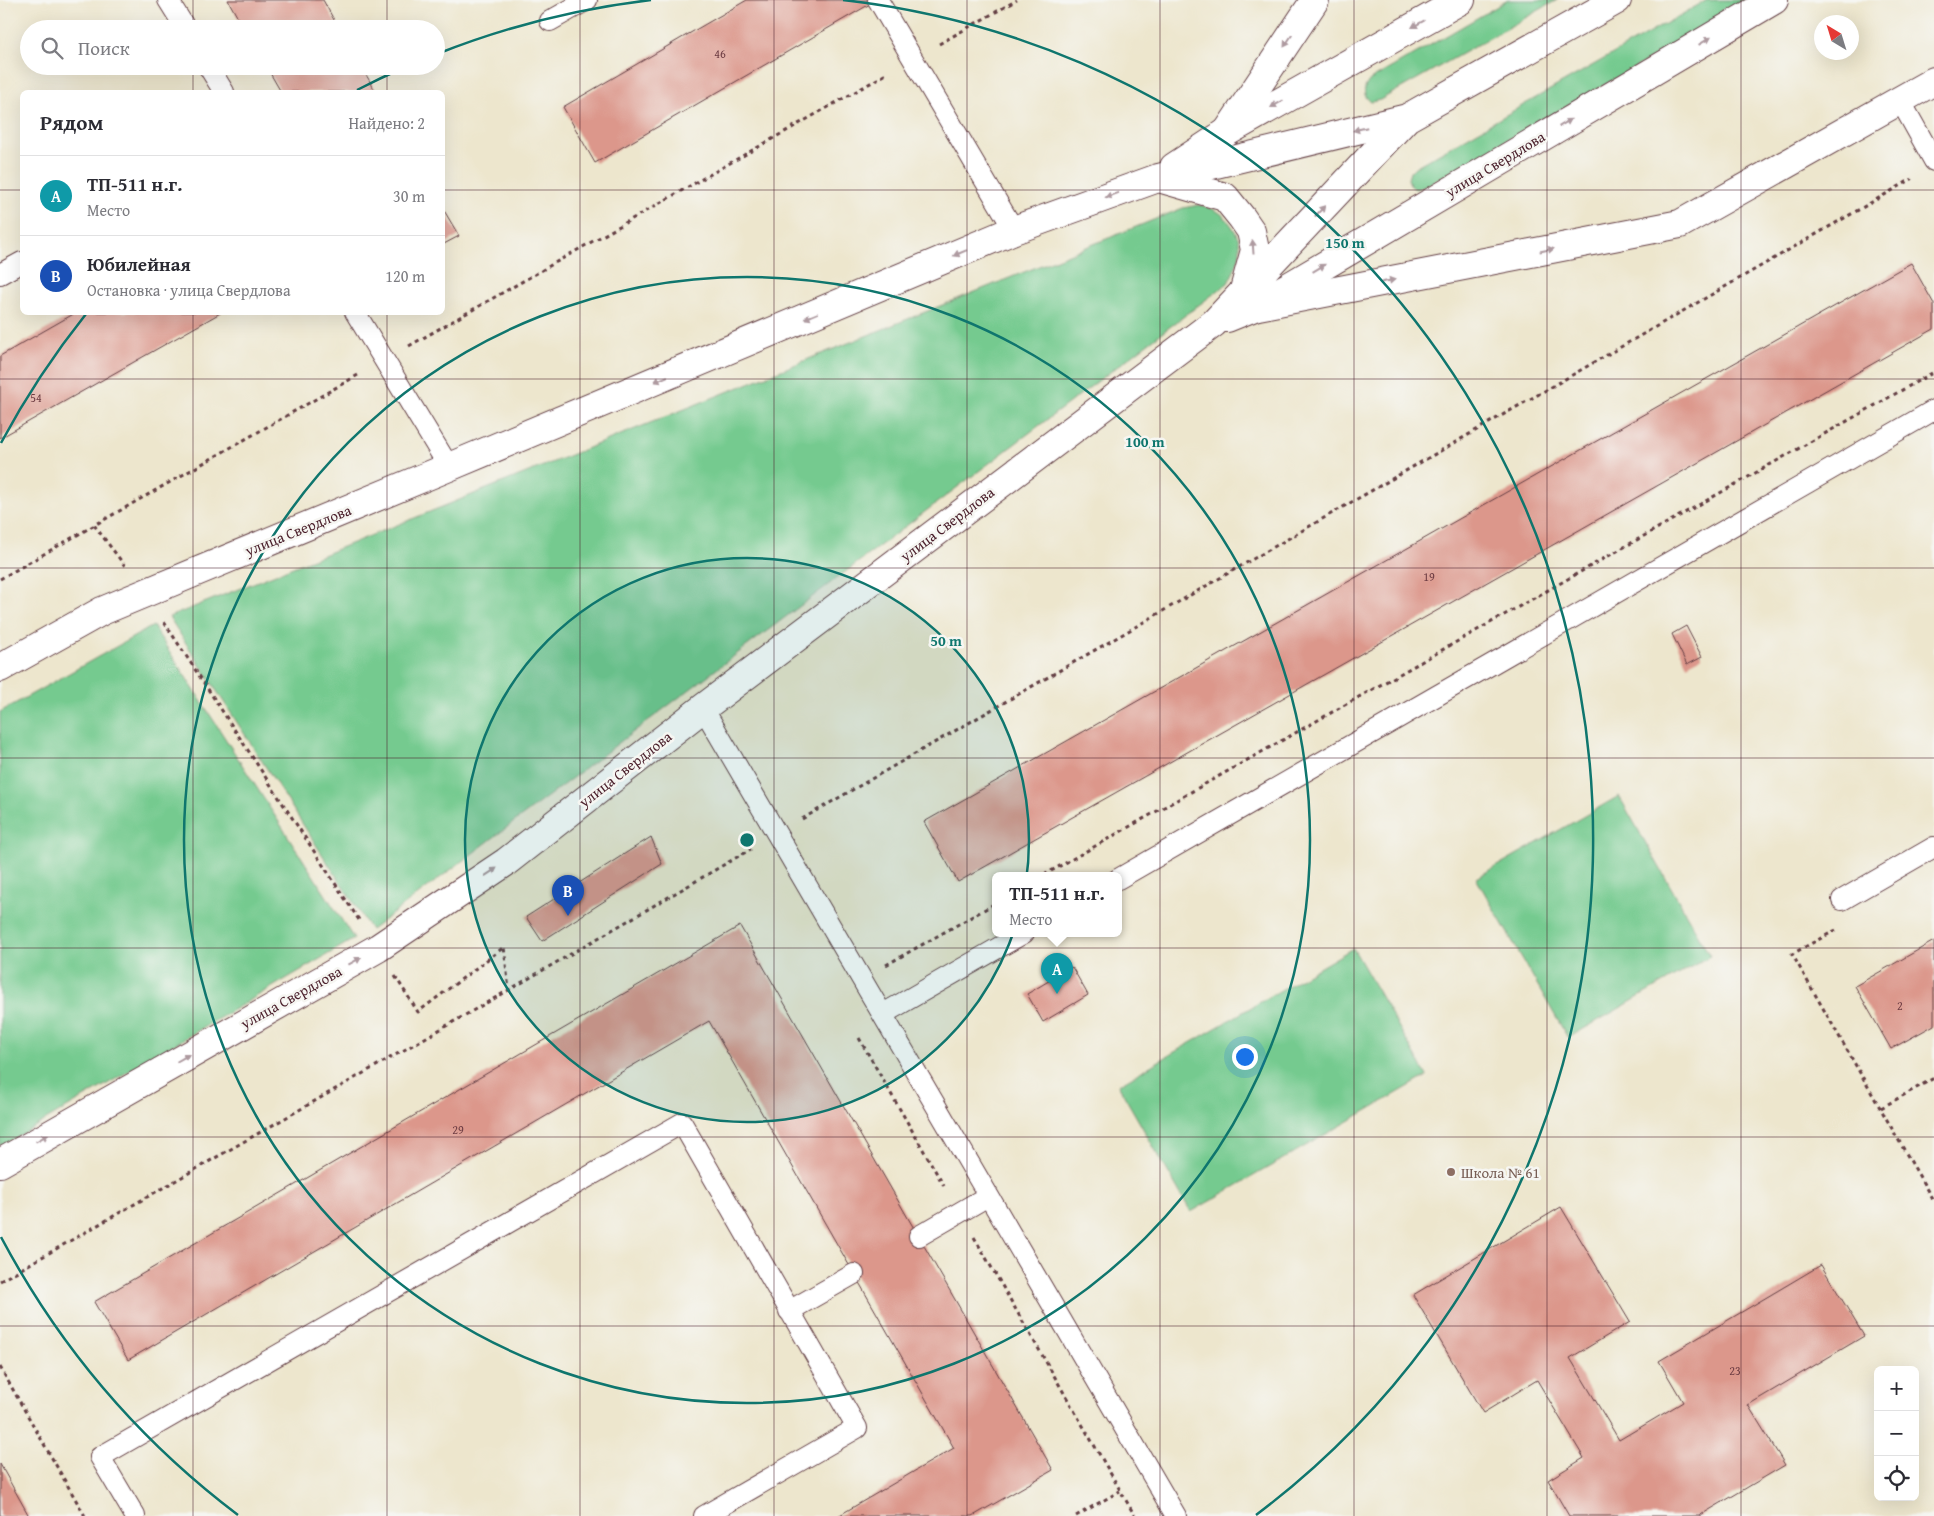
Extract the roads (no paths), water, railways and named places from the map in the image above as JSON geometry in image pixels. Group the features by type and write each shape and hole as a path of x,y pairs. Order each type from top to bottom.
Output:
{"main road":[{"path":"1227,132 1315,0"},
{"name":"улица Свердлова","path":"1158,178 1227,132 1461,0"},
{"name":"улица Свердлова","path":"0,668 102,610 1014,230 1158,178 1407,118 1618,0"},
{"name":"улица Свердлова","path":"0,1163 378,948 506,862 703,708 1214,323 1248,300 1774,0"},
{"path":"1158,178 1225,197 1242,218 1251,231 1255,250 1248,300 1680,224 1934,81"},
{"name":"улица Свердлова","path":"1248,300 1407,118"}],"lane":[{"path":"168,0 180,20"},
{"path":"550,21 587,0"},
{"path":"878,0 1014,230"},
{"path":"214,75 223,90"},
{"path":"1900,100 1934,161"},
{"path":"0,274 20,263"},
{"path":"357,315 449,467"},
{"path":"1122,877 1934,410"},
{"path":"703,708 1176,1516"},
{"path":"1842,900 1934,847"},
{"path":"883,1014 1017,937"},
{"path":"135,1516 100,1456 682,1123 857,1428 704,1516"},
{"path":"919,1236 988,1196"},
{"path":"789,1311 854,1274"}],"place":[{"name":"Юбилейная","path":"568,916"},
{"name":"ТП-511 н.г.","path":"1057,994"},
{"name":"Школа № 61","path":"1451,1172"}]}
